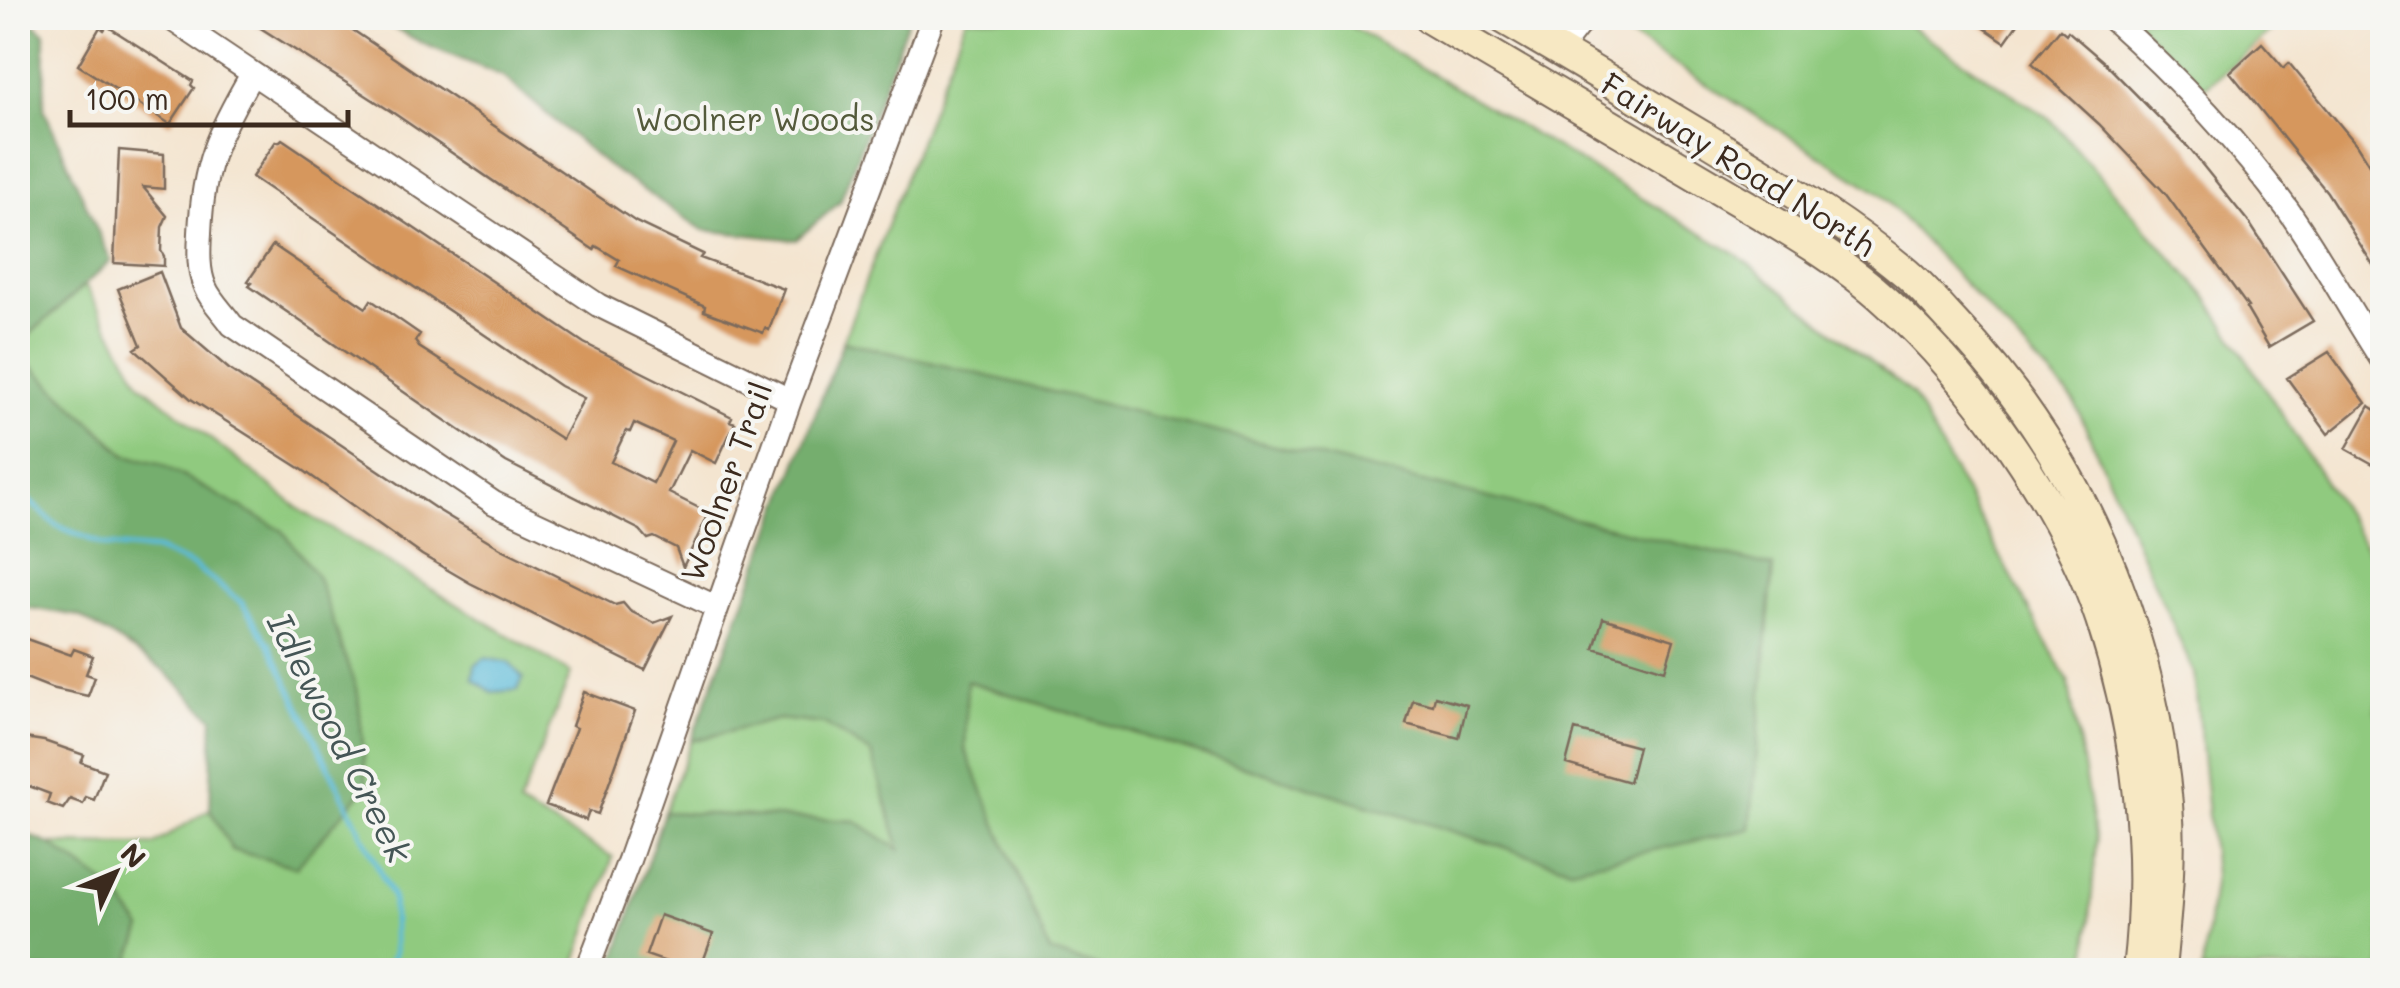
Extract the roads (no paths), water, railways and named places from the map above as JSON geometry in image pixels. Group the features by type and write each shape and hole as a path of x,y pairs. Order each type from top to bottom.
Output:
{"main road":[{"name":"Fairway Road North","path":"1429,18 1791,232 1886,300 1959,378 2011,447 2066,540 2100,617 2126,713 2140,804 2144,875 2138,970"},
{"name":"Fairway Road North","path":"1504,18 1813,203 1908,275 1980,351 2048,441 2093,522 2127,606 2151,701 2167,805 2168,875 2160,970"}],"street":[{"path":"170,18 598,305 790,400"},
{"name":"Woolner Trail","path":"587,970 790,400 933,18"},
{"path":"1560,50 1584,18"},
{"path":"2110,18 2194,97 2262,176 2314,248 2382,360"},
{"path":"252,74 220,132 206,166 201,194 199,256 205,288 232,324 494,503 716,606"}],"water":[{"path":"485,658 509,663 523,678 518,690 492,692 473,679 475,666"}],"waterway":[{"name":"Idlewood Creek","path":"18,491 56,525 106,546 156,550 194,566 242,603 269,644 393,898 394,954 386,970"}],"park label":[{"name":"Woolner Woods","path":"755,120"}]}
